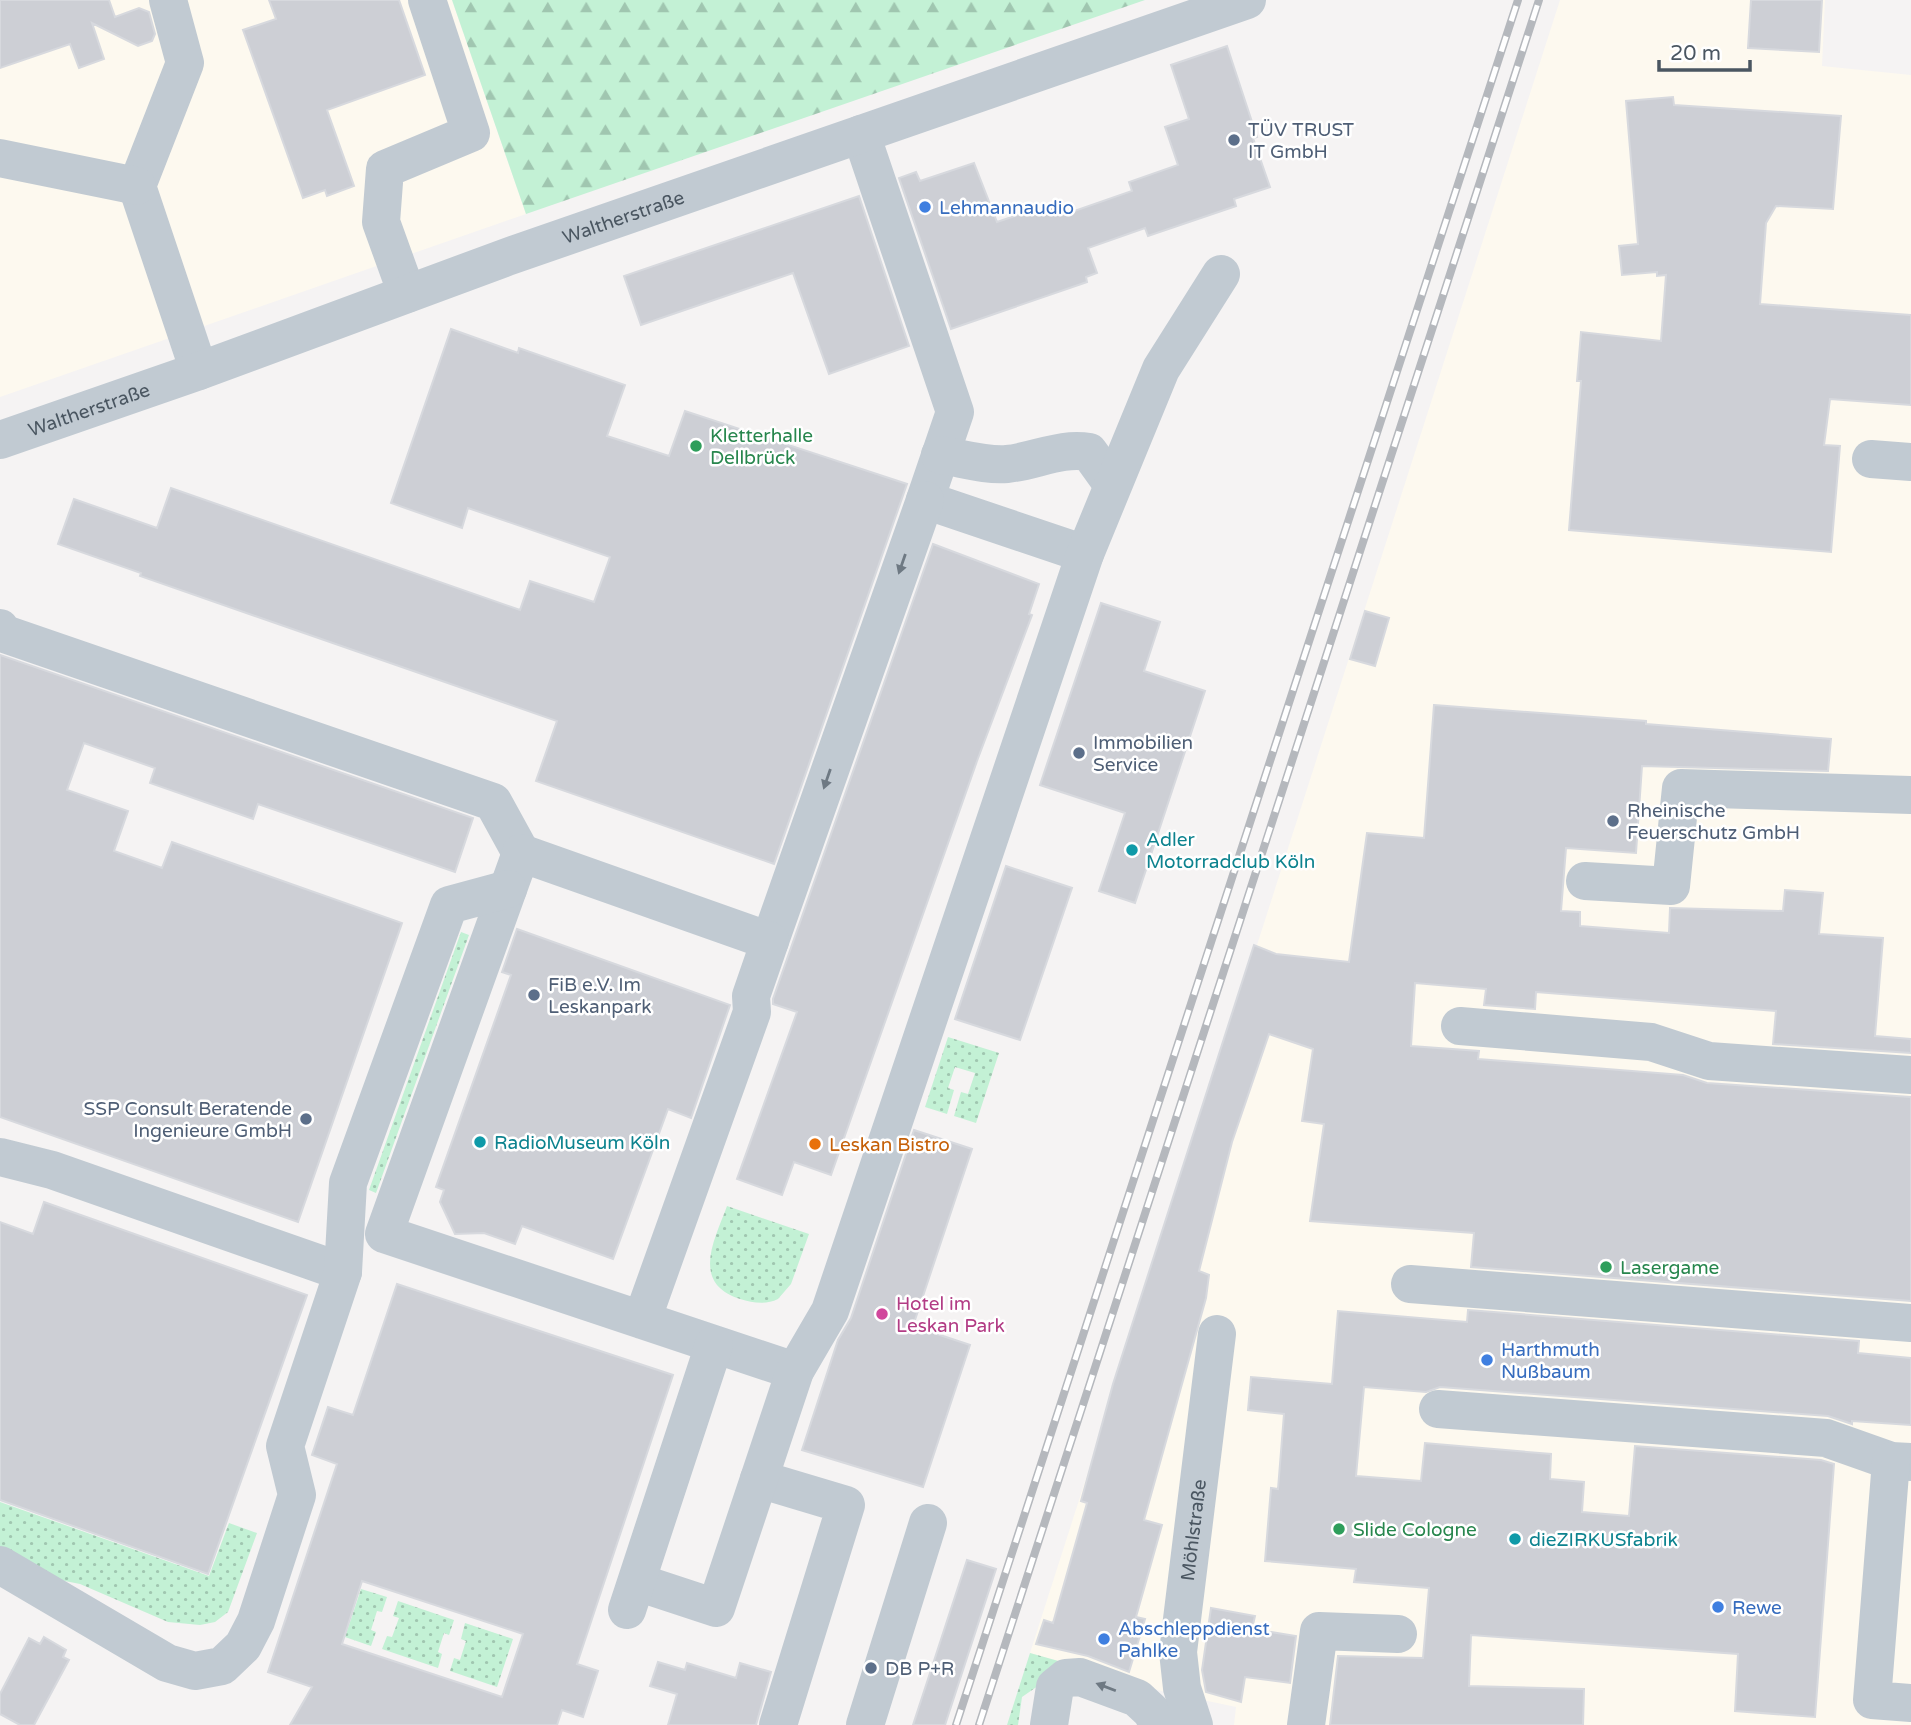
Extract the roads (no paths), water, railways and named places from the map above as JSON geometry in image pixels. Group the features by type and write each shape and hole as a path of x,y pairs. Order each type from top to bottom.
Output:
{"street":[{"path":"168,0 185,63 137,186 199,371"},
{"path":"407,294 381,222 385,169 471,133 426,0"},
{"name":"Waltherstraße","path":"0,440 199,371 407,294 1247,0"},
{"path":"642,1320 752,1012 751,996 955,412 861,134"},
{"path":"0,158 137,186"},
{"path":"714,1345 632,1596 716,1608 795,1371 830,1311 1085,554 1161,369 1221,274"},
{"path":"940,455 1003,464 1033,460 1069,449 1089,452 1112,484"},
{"path":"1871,459 1911,463"},
{"path":"925,500 1085,554"},
{"path":"0,628 2,633 494,802 521,853 771,941"},
{"path":"1585,881 1671,886 1681,788 1911,795"},
{"path":"344,1272 384,1234 521,853"},
{"path":"0,1565 167,1663 195,1671 222,1666 243,1646 256,1621 297,1495 285,1446 344,1272 348,1183 449,905 508,889"},
{"path":"1460,1026 1651,1042 1709,1061 1911,1076"},
{"path":"0,1157 52,1170 344,1272"},
{"path":"384,1234 795,1371"},
{"path":"1410,1284 1911,1323"},
{"name":"Möhlstraße","path":"1194,1725 1182,1688 1178,1653 1217,1334"},
{"path":"1438,1409 1826,1438 1901,1462 1897,1577 1872,1700 1911,1703"},
{"path":"759,1479 846,1506 778,1725"},
{"path":"865,1725 928,1523"},
{"path":"1306,1725 1319,1631 1398,1634"},
{"path":"1049,1725 1055,1687 1066,1678 1080,1677 1137,1698 1151,1711 1159,1725"}],"railway":[{"path":"956,1725 1518,0"},
{"path":"979,1725 1539,0"}],"place":[{"name":"TÜV TRUST IT GmbH","path":"1234,140"},
{"name":"Lehmannaudio","path":"925,207"},
{"name":"Kletterhalle Dellbrück","path":"696,446"},
{"name":"Immobilien Service","path":"1079,753"},
{"name":"Rheinische Feuerschutz GmbH","path":"1613,821"},
{"name":"Adler Motorradclub Köln","path":"1132,850"},
{"name":"FiB e.V. Im Leskanpark","path":"534,995"},
{"name":"SSP Consult Beratende Ingenieure GmbH","path":"306,1119"},
{"name":"RadioMuseum Köln","path":"480,1142"},
{"name":"Leskan Bistro","path":"815,1144"},
{"name":"Lasergame","path":"1606,1267"},
{"name":"Hotel im Leskan Park","path":"882,1314"},
{"name":"Harthmuth Nußbaum","path":"1487,1360"},
{"name":"Slide Cologne","path":"1339,1529"},
{"name":"dieZIRKUSfabrik","path":"1515,1539"},
{"name":"Rewe","path":"1718,1607"},
{"name":"Abschleppdienst Pahlke","path":"1104,1639"},
{"name":"DB P+R","path":"871,1668"}]}
